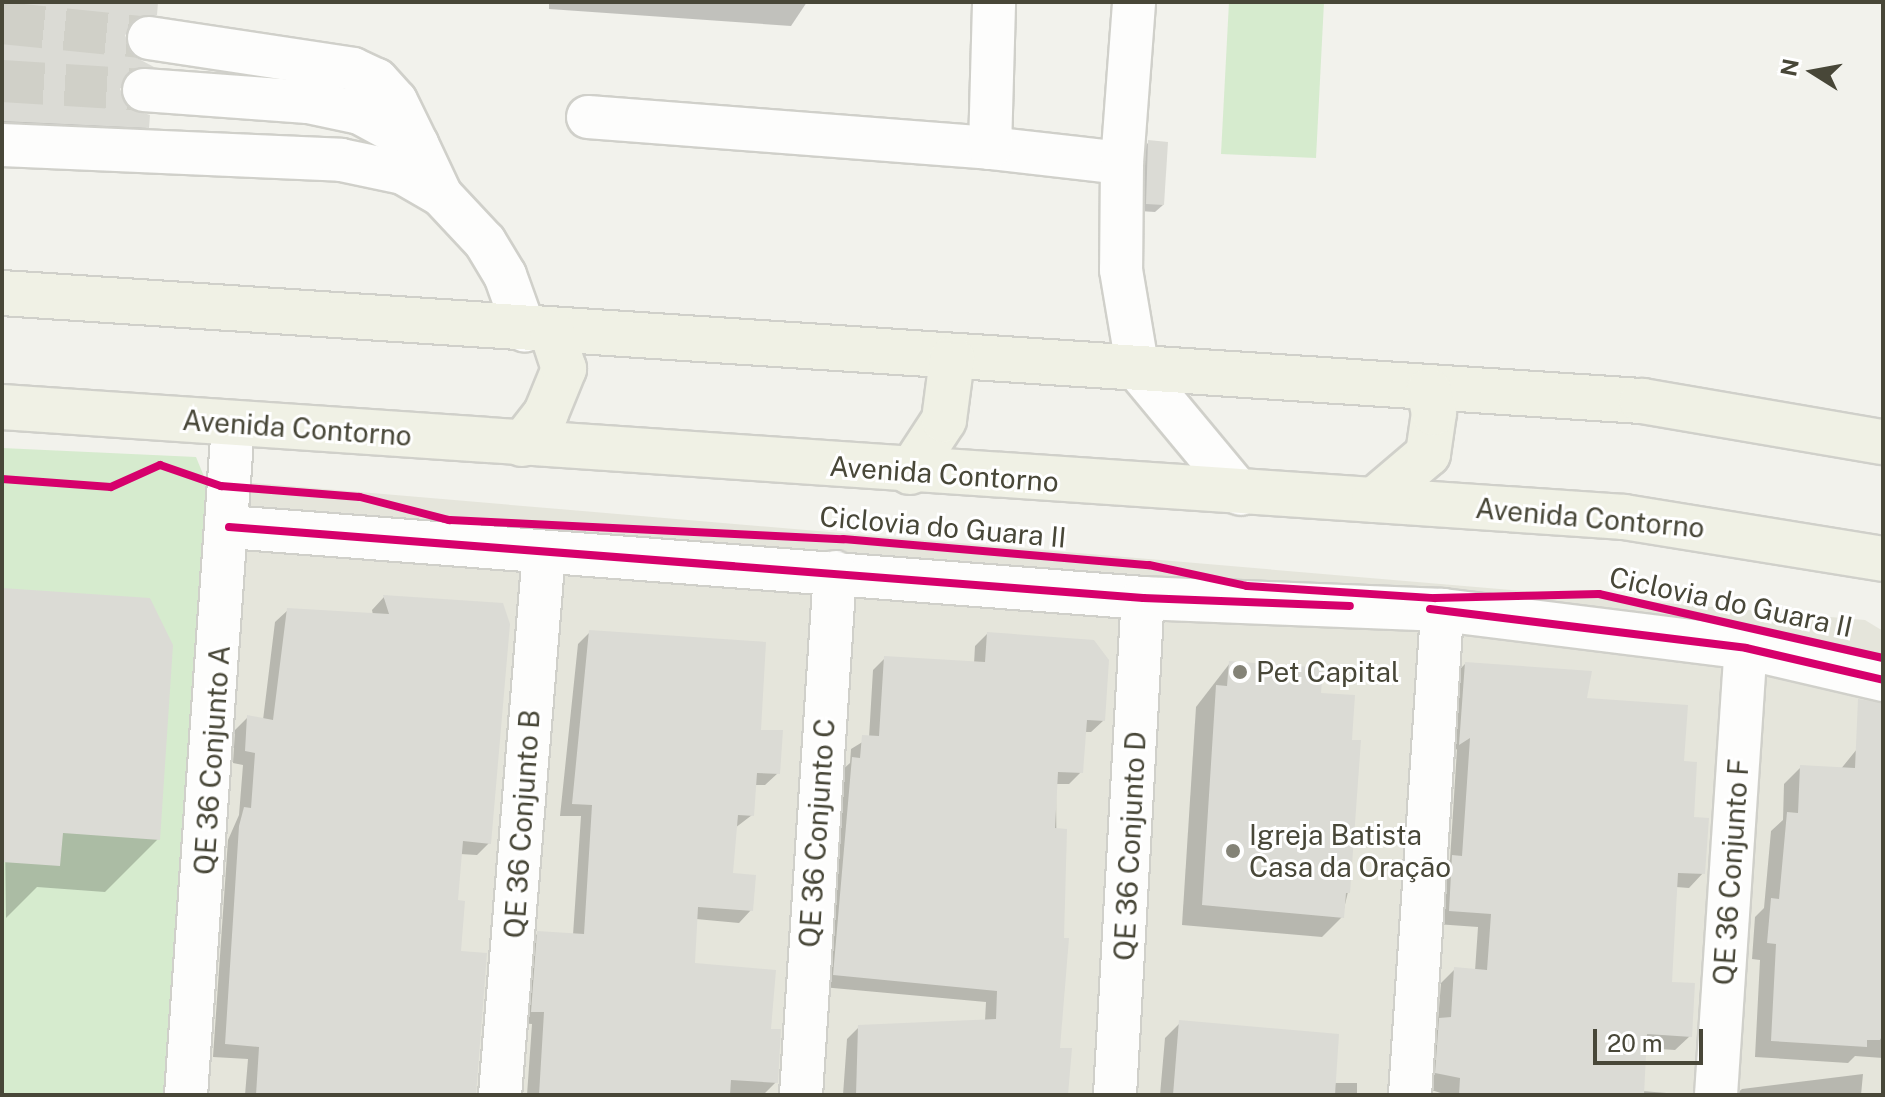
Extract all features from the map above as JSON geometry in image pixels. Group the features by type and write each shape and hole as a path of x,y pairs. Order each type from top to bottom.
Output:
{"main road":[{"path":"2,293 1429,391 1642,401 1883,442"},
{"path":"522,444 546,413 564,369 539,332"},
{"path":"910,472 944,420 952,359"},
{"path":"1374,500 1428,454 1434,413 1429,391"},
{"name":"Avenida Contorno","path":"2,407 910,472 1624,517 1883,559"}],"street":[{"path":"990,148 994,2"},
{"path":"1134,2 1122,163 1121,270 1138,370 1241,494"},
{"path":"149,38 353,69 377,80 396,101 441,195"},
{"path":"144,90 334,105 417,144"},
{"path":"588,117 990,148 1122,163"},
{"path":"2,145 341,160 403,173 441,195 485,242 539,332"},
{"name":"QE 36 Conjunto A","path":"186,1095 229,527 233,424"},
{"path":"229,527 1143,598 1442,610 1746,648 1883,680"},
{"name":"QE 36 Conjunto B","path":"500,1095 544,552"},
{"name":"QE 36 Conjunto C","path":"801,1095 835,572"},
{"name":"QE 36 Conjunto D","path":"1115,1095 1143,598"},
{"path":"1410,1095 1442,610"},
{"name":"QE 36 Conjunto F","path":"1716,1095 1746,648"}],"shaded area":[{"path":"159,475 1865,620 1883,631 1883,1095 97,1095"}],"green space":[{"path":"1229,2 1324,2 1316,158 1221,154"},
{"path":"2,448 196,457 212,496 165,1095 2,1095"}],"building":[{"path":"2,2 158,2 157,15 140,16 125,35 133,56 154,67 133,69 120,89 130,109 150,115 149,128 2,121"},
{"path":"1148,140 1168,142 1164,205 1146,204"},
{"path":"2,588 150,598 173,645 160,840 63,833 60,866 2,862"},
{"path":"383,595 503,603 510,624 491,844 463,841 458,900 465,901 461,951 487,953 476,1095 256,1095 259,1047 225,1044 239,826 244,807 251,808 255,753 245,751 247,715 273,720 287,608 389,614"},
{"path":"589,630 766,642 761,730 783,730 780,774 757,773 754,816 738,815 733,873 756,875 753,911 698,907 695,963 776,970 771,1029 781,1029 778,1083 731,1080 730,1095 539,1095 544,1012 531,1012 537,931 584,934 592,805 572,804"},
{"path":"987,632 1094,640 1109,660 1105,721 1087,720 1083,773 1058,772 1055,828 1067,829 1064,938 1069,938 1060,1048 1072,1048 1068,1095 856,1095 858,1025 996,1019 997,991 833,975 852,757 860,758 862,735 879,736 884,656 985,662"},
{"path":"1229,661 1323,668 1321,693 1355,695 1352,740 1361,740 1350,893 1346,893 1344,918 1202,905 1216,685 1227,686"},
{"path":"1465,662 1592,671 1587,698 1688,705 1684,761 1697,762 1694,817 1709,818 1705,874 1678,873 1672,982 1695,983 1692,1037 1647,1034 1644,1095 1459,1095 1460,1078 1435,1073 1439,1018 1451,1017 1454,967 1487,970 1491,914 1449,911 1452,855 1462,856 1470,738 1459,745"},
{"path":"1858,699 1883,703 1883,1034 1880,1040 1867,1040 1867,1047 1771,1041 1776,944 1767,943 1771,898 1779,899 1787,812 1798,813 1800,765 1855,768"},
{"path":"1179,1020 1339,1034 1335,1095 1173,1095"}],"tunnel":[{"path":"2,23 149,38"},
{"path":"2,81 144,90"}],"cycle path":[{"name":"Ciclovia do Guara II","path":"2,479 111,487 160,465 221,486 360,497 449,520 843,539 1149,565 1247,586 1435,598 1599,594 1883,658"},
{"path":"229,527 1143,598 1350,606"},
{"path":"1430,609 1746,648 1883,680"}],"place":[{"name":"Pet Capital","path":"1240,672"},
{"name":"Igreja Batista Casa da Oração","path":"1233,851"}]}
